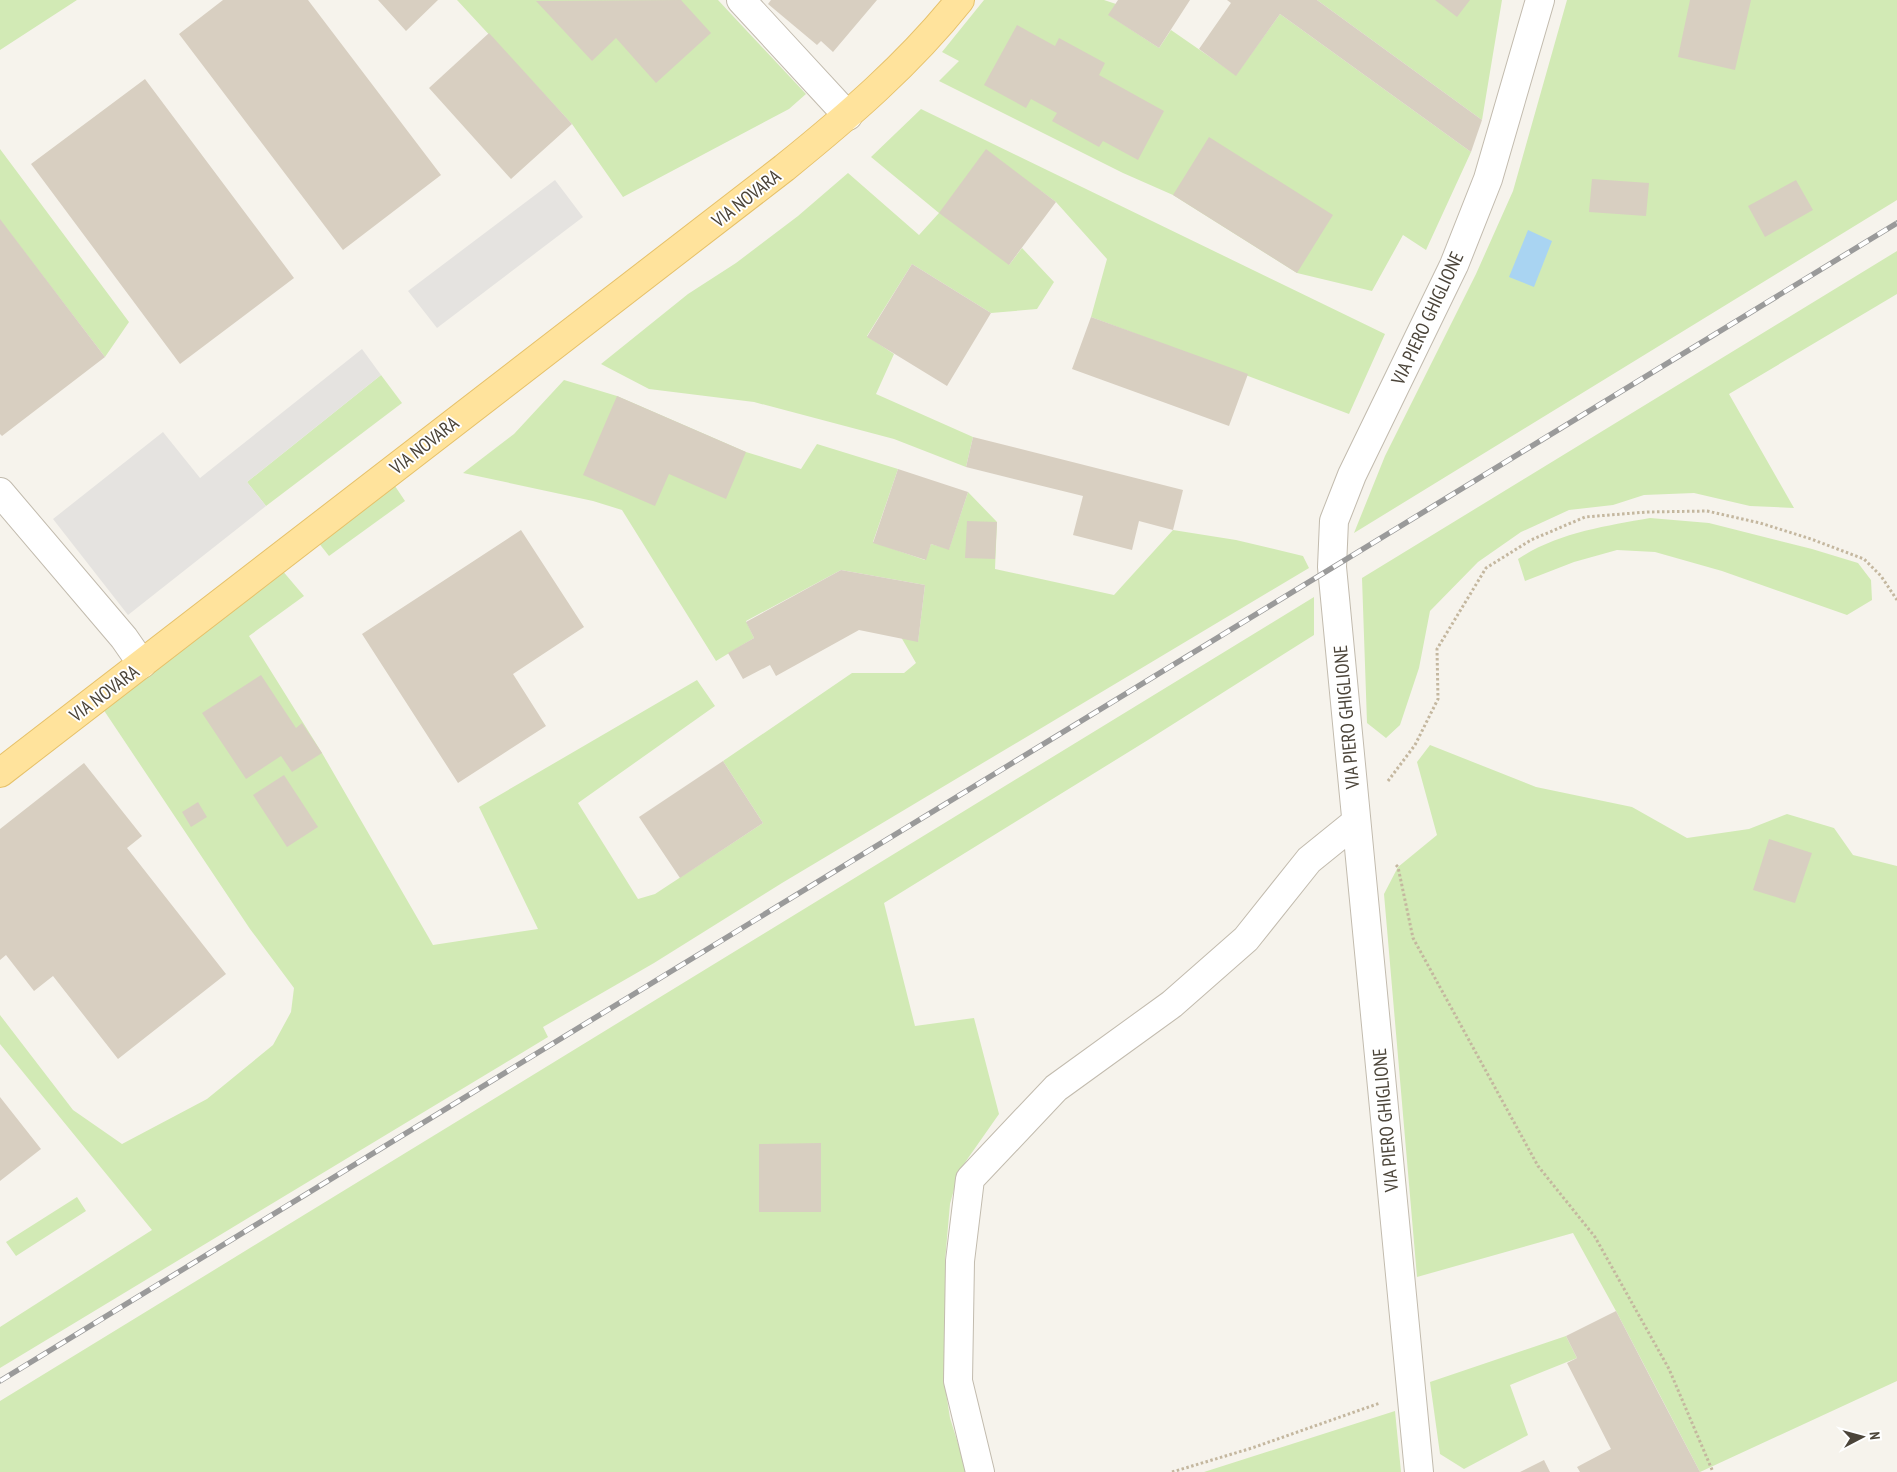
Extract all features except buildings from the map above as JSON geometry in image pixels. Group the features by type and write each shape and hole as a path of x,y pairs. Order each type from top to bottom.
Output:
{"main road":[{"name":"VIA NOVARA","path":"0,773 784,168 848,116 895,72 960,0"}],"street":[{"path":"741,0 848,116"},
{"name":"VIA PIERO GHIGLIONE","path":"1419,1472 1332,568 1334,521 1352,475 1454,265 1488,179 1540,0"},
{"path":"0,492 124,638 142,664"},
{"path":"980,1472 958,1381 960,1261 970,1178 1056,1088 1172,1004 1246,939 1309,860 1356,822"}],"path":[{"path":"1356,822 1415,745 1438,699 1437,649 1486,568 1531,540 1585,517 1646,512 1707,511 1760,523 1811,538 1864,559 1881,576 1897,600"},
{"path":"1392,863 1398,867 1413,938 1538,1166 1595,1237 1668,1369 1712,1472"},
{"path":"1172,1472 1252,1448 1411,1392"}],"green space":[{"path":"0,0 77,0 0,50"},
{"path":"457,0 718,0 806,94 789,109 623,197 572,124"},
{"path":"984,0 1104,0 1116,4 1109,15 1159,48 1171,30 1236,75 1280,14 1471,152 1426,250 1403,235 1372,291 1297,273 1173,195 1123,173 939,81 959,61 942,52"},
{"path":"1317,0 1502,0 1482,120"},
{"path":"1567,0 1897,0 1897,200 1354,533 1385,456 1476,274 1513,191"},
{"path":"921,109 1385,334 1349,414 1091,317 1107,259 1056,202 1041,191 1009,265 1022,248 1054,282 1037,309 991,313 912,264 867,336 894,354 876,394 973,437 966,467 894,439 754,402 649,389 601,364 688,294 736,263 798,216 848,173 919,235 939,213 871,157"},
{"path":"0,149 129,322 105,357 0,220"},
{"path":"1897,251 1897,294 1729,394 1794,508 1750,506 1694,493 1644,495 1613,505 1569,510 1521,532 1478,562 1430,611 1419,668 1400,725 1386,738 1367,723 1362,578"},
{"path":"381,375 402,403 266,506 247,482"},
{"path":"564,380 617,396 746,452 801,469 817,444 898,469 873,542 925,560 931,544 949,549 968,492 997,522 995,569 1114,595 1173,530 1236,540 1303,556 1309,568 782,883 654,963 543,1027 548,1037 0,1368 0,1327 152,1230 0,1044 0,1015 73,1110 122,1144 207,1099 273,1045 291,1012 294,988 250,929 101,706 281,569 304,596 249,636 322,753 433,945 538,929 479,807 697,680 715,706 578,803 638,899 655,894 763,823 723,761 852,673 904,673 916,663 901,637 918,641 925,585 841,570 746,621 754,638 716,661 622,510 593,501 463,473 514,434"},
{"path":"395,486 405,501 329,556 318,542"},
{"path":"1650,518 1709,523 1812,549 1858,563 1871,580 1872,600 1847,615 1722,571 1655,552 1617,550 1574,562 1525,581 1518,559 1533,550 1582,532"},
{"path":"1314,597 1314,635 884,903 915,1026 974,1018 999,1114 959,1171 950,1204 945,1261 945,1386 950,1418 967,1472 0,1472 0,1401"},
{"path":"1430,745 1536,787 1632,807 1687,838 1749,829 1787,814 1834,828 1853,855 1897,866 1897,1381 1700,1472 1573,1233 1417,1277 1384,894 1398,867 1437,835 1417,762"},
{"path":"77,1197 86,1211 16,1256 6,1242"},
{"path":"1566,1336 1577,1358 1510,1385 1528,1435 1464,1469 1440,1454 1430,1382"},
{"path":"1395,1411 1401,1472 1204,1472"}],"shaded area":[{"path":"555,180 583,217 437,328 408,291"},
{"path":"362,349 381,375 247,482 266,506 128,615 53,519 163,432 200,478"}],"water":[{"path":"1528,230 1552,241 1534,287 1509,277"}],"railway":[{"path":"0,1381 1897,223"}]}
